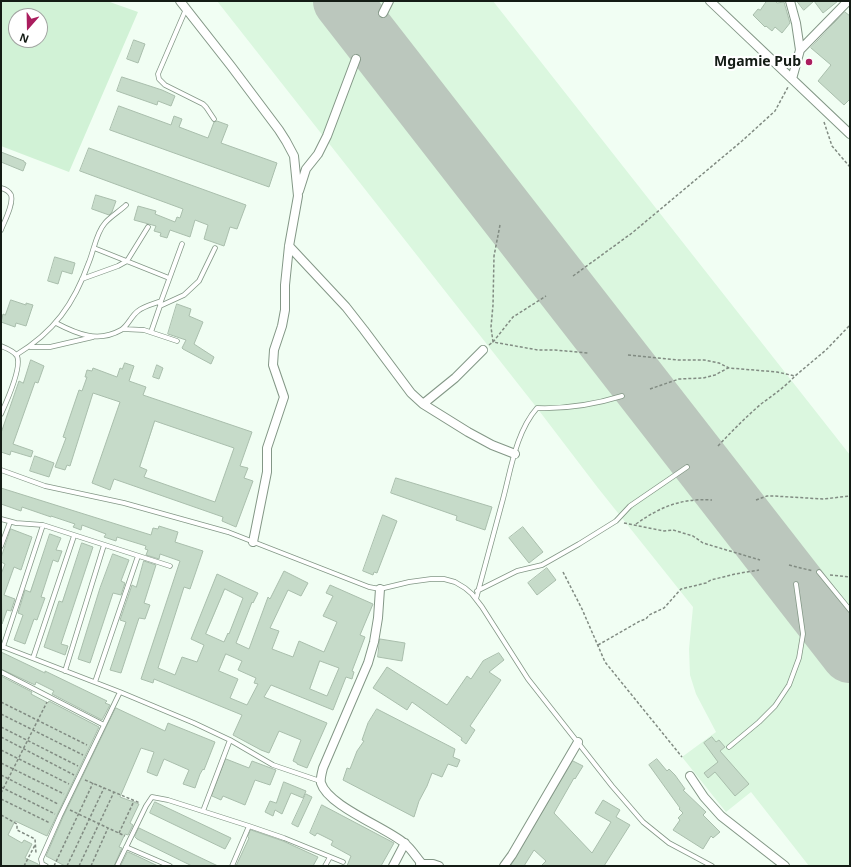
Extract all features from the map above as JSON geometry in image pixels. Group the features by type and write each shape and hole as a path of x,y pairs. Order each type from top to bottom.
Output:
{"street":[{"path":"180,1 231,66 286,141 294,156 298,196"},
{"path":"384,13 389,1"},
{"path":"710,1 850,134"},
{"path":"790,1 796,23 800,50 792,79"},
{"path":"800,50 848,1"},
{"path":"253,542 267,472 268,448 284,397 273,365 274,350 282,326 289,246 298,196 306,169 318,154 327,136 349,74 356,59"},
{"path":"289,246 346,307 411,393 423,404 474,435 515,454"},
{"path":"423,404 455,378 483,350"},
{"path":"380,589 378,618 374,642 368,663 323,768 320,781 324,789 331,797 405,843 421,865 433,864 439,866"},
{"path":"504,866 512,855 578,742"},
{"path":"690,776 704,797 721,816 785,866"},
{"path":"394,866 405,843"}],"lane":[{"path":"186,9 158,74 159,79 165,85 203,104 214,119"},
{"path":"1,188 8,191 11,195 11,205 1,230"},
{"path":"16,355 42,338 56,323 82,280 99,232 105,222 126,205"},
{"path":"82,280 127,261 148,227"},
{"path":"151,332 182,244"},
{"path":"94,248 169,278"},
{"path":"160,306 184,295 199,281 215,248"},
{"path":"123,329 138,311 161,302"},
{"path":"56,323 76,333 95,337"},
{"path":"30,347 50,347 110,334 123,329 144,330 177,342"},
{"path":"1,346 12,351 16,355 18,362 18,368 1,414"},
{"path":"476,599 515,454 523,430 532,413 537,408 561,409 601,403 622,396"},
{"path":"472,594 518,572 542,565 579,544 616,521 630,506 687,467"},
{"path":"1,470 45,486 160,512 228,532 369,587 380,589 409,582 431,579 444,579 455,582 465,588 476,599 528,679 612,786 643,822 669,843 712,866"},
{"path":"1,519 10,522 43,525 170,566"},
{"path":"1,546 10,522"},
{"path":"43,525 2,646 120,692 194,723 230,740 273,765 320,781"},
{"path":"33,658 74,536"},
{"path":"65,670 104,545"},
{"path":"95,682 138,556"},
{"path":"819,572 850,610"},
{"path":"730,747 775,706 789,685 799,658 803,634 796,584"},
{"path":"1,672 104,725"},
{"path":"46,866 42,864 41,858 69,796 120,692"},
{"path":"203,811 230,740"},
{"path":"117,866 146,806 152,797 168,800 249,826 284,838 343,862"},
{"path":"232,866 249,826"},
{"path":"126,847 170,866"},
{"path":"325,866 330,857"}],"path":[{"path":"573,276 632,233 742,141 775,111 792,79"},
{"path":"824,121 832,146 850,166"},
{"path":"493,342 494,256 500,225"},
{"path":"483,350 493,342 513,317 546,296"},
{"path":"718,446 743,419 775,392 787,385 795,376 826,350 850,325"},
{"path":"493,342 538,350 588,353"},
{"path":"628,355 679,360 704,360 719,363 729,368 777,372 795,376"},
{"path":"650,389 680,379 703,378 715,375 729,368"},
{"path":"756,500 767,496 822,500 850,496"},
{"path":"636,524 653,512 665,507 688,500 712,500"},
{"path":"616,521 693,536 703,542 760,560"},
{"path":"597,646 610,637 646,619 649,615 661,610 681,589 731,575 760,570"},
{"path":"563,572 582,609 604,662 682,757"},
{"path":"1,793 2,788 14,769 50,697"},
{"path":"1,702 93,748"},
{"path":"1,714 88,757"},
{"path":"1,727 83,769"},
{"path":"1,737 79,777 146,806"},
{"path":"1,750 74,786"},
{"path":"1,763 69,796"},
{"path":"1,774 78,814 131,838"},
{"path":"54,866 93,783"},
{"path":"2,788 60,816"},
{"path":"67,866 104,788"},
{"path":"79,866 114,792"},
{"path":"1,799 55,826"},
{"path":"119,833 134,800"},
{"path":"1,815 17,824 17,830 35,839 36,855 41,858"},
{"path":"90,866 108,828"},
{"path":"24,866 35,844"}],"shaded area":[{"path":"1,1 107,1 138,12 69,172 1,146"},
{"path":"217,1 493,1 850,455 850,866 809,866 751,792 726,812 682,757 716,732 696,694 690,675 689,649 693,607 598,488 537,408"}],"building":[{"path":"767,1 775,1 777,3 784,2 790,23 782,33 775,27 772,31 766,26 765,27 753,15 758,9 760,10"},
{"path":"797,1 814,1 804,10"},
{"path":"814,1 838,1 823,13"},
{"path":"845,12 850,16 850,99 844,105 818,81 831,65 811,48"},
{"path":"134,40 145,44 138,63 127,59"},
{"path":"122,77 162,90 175,96 171,106 158,101 157,105 117,91"},
{"path":"119,106 171,125 174,116 182,119 179,127 208,138 214,122 217,121 228,125 221,143 277,163 269,187 110,130"},
{"path":"89,148 246,205 237,229 230,227 224,246 204,239 208,225 195,220 190,237 170,230 167,238 160,236 161,233 154,231 156,226 134,220 138,206 156,211 155,214 175,222 177,217 180,218 183,209 80,171"},
{"path":"1,152 24,161 26,163 23,171 1,162"},
{"path":"96,195 116,201 112,212 109,215 92,209"},
{"path":"55,257 75,263 72,274 62,271 58,284 48,281"},
{"path":"11,300 26,305 26,303 33,305 26,326 16,323 15,327 1,322 3,314 5,315"},
{"path":"177,304 191,309 189,316 203,322 194,344 214,357 211,364 183,349 182,348 186,340 168,334"},
{"path":"31,360 44,366 38,383 35,382 13,444 33,451 31,457 11,451 10,455 1,452 1,433 19,381 23,383"},
{"path":"125,363 134,366 129,381 146,387 143,395 252,432 240,466 248,468 244,478 253,481 236,527 222,521 223,517 114,479 110,490 92,483 120,402 93,393 70,466 67,465 65,470 55,467 66,438 63,437 79,390 82,391 87,377 85,377 87,370 92,371 93,368 117,377 120,368 122,369","holes":["155,421 234,448 215,502 144,477 147,470 140,467"]},
{"path":"157,365 163,368 159,379 153,377"},
{"path":"35,456 54,463 49,477 30,471"},
{"path":"396,478 492,507 485,530 456,520 457,516 391,493"},
{"path":"1,488 151,535 153,528 158,529 159,526 178,532 175,542 203,551 190,589 184,587 158,668 175,675 182,657 197,662 204,645 191,639 217,574 258,593 253,603 252,602 236,643 249,649 268,597 270,599 284,571 308,583 301,596 288,590 270,628 279,631 272,649 293,657 299,641 324,652 337,622 323,616 333,596 326,593 330,585 373,604 360,635 365,637 352,671 354,672 352,679 346,677 333,710 271,685 264,697 327,723 307,768 293,761 301,740 279,731 269,753 261,750 233,735 242,715 154,679 153,683 141,679 180,561 160,554 159,559 146,555 148,550 145,549 146,546 117,537 116,541 104,537 106,534 82,525 81,530 73,527 75,524 51,516 22,507 21,511 1,504","holes":["225,589 243,598 229,634 228,633 224,642 206,634","226,654 242,661 238,670 256,678 254,683 258,684 247,705 230,698 238,679 219,671","320,661 339,668 327,696 310,689"]},
{"path":"383,515 397,521 377,573 374,572 373,575 363,571"},
{"path":"523,527 543,552 529,563 509,538"},
{"path":"11,529 32,537 21,570 14,567 4,595 15,599 11,611 7,610 2,624 1,574 5,564 1,562 1,558"},
{"path":"50,534 61,538 56,550 62,551 58,562 53,560 41,597 45,598 37,620 34,619 25,644 14,640 23,615 18,613 25,590 30,592"},
{"path":"82,543 93,547 61,644 68,646 65,655 44,647 59,601 62,602"},
{"path":"113,554 129,560 121,581 125,583 121,595 113,593 90,663 78,659 100,588"},
{"path":"144,561 156,565 144,603 150,605 145,619 139,618 121,673 110,670 126,622 120,620 132,585 136,587"},
{"path":"547,568 556,580 537,595 528,583"},
{"path":"380,639 405,643 402,661 378,657"},
{"path":"1,652 45,673 45,671 107,701 105,703 110,705 102,720 52,694 54,691 36,682 35,685 1,669"},
{"path":"499,653 504,660 489,672 501,680 470,726 475,730 466,744 461,740 462,738 412,702 407,710 373,688 387,667 447,705 467,676 471,679 483,661"},
{"path":"1,676 32,692 31,694 48,703 49,701 99,727 47,836 15,821 8,835 22,843 24,840 32,844 25,858 38,864 39,866 1,866"},
{"path":"116,708 165,731 168,723 215,742 195,788 183,784 189,770 164,759 157,776 147,772 154,752 141,748 120,797 139,804 130,823 133,825 128,835 125,834 119,847 122,848 114,866 65,866 46,856 63,817"},
{"path":"377,709 455,749 453,757 460,760 457,767 448,764 442,777 432,773 419,801 414,817 343,780 347,768 350,769 357,751 364,741 362,740 368,723"},
{"path":"712,737 716,742 719,740 725,747 720,751 749,784 735,796 715,772 708,778 704,773 718,762 704,743"},
{"path":"226,759 249,768 252,761 276,770 270,785 255,780 245,805 223,796 221,800 212,796"},
{"path":"657,759 667,771 669,769 675,775 685,789 683,790 706,812 703,815 720,832 713,838 711,836 703,849 673,830 680,820 678,818 683,813 649,765"},
{"path":"573,761 583,766 575,779 574,778 554,813 592,853 611,822 595,813 603,800 620,810 616,817 630,825 604,866 541,866 546,861 534,850 524,866 511,866"},
{"path":"284,782 306,791 303,798 291,793 282,814 275,810 273,816 265,812 270,801 276,803"},
{"path":"306,794 312,797 298,827 292,824"},
{"path":"155,802 231,838 225,849 150,813"},
{"path":"322,805 394,843 381,866 347,866 351,856 331,845 333,841 317,833 315,836 310,833"},
{"path":"139,828 218,866 192,866 137,839 135,837"},
{"path":"251,830 283,841 318,857 313,866 236,866 249,838 248,837"},
{"path":"128,852 135,855 158,866 121,866"}],"runway":[{"path":"342,1 850,654"}],"place":[{"name":"Mgamie Pub","path":"809,62"}]}
